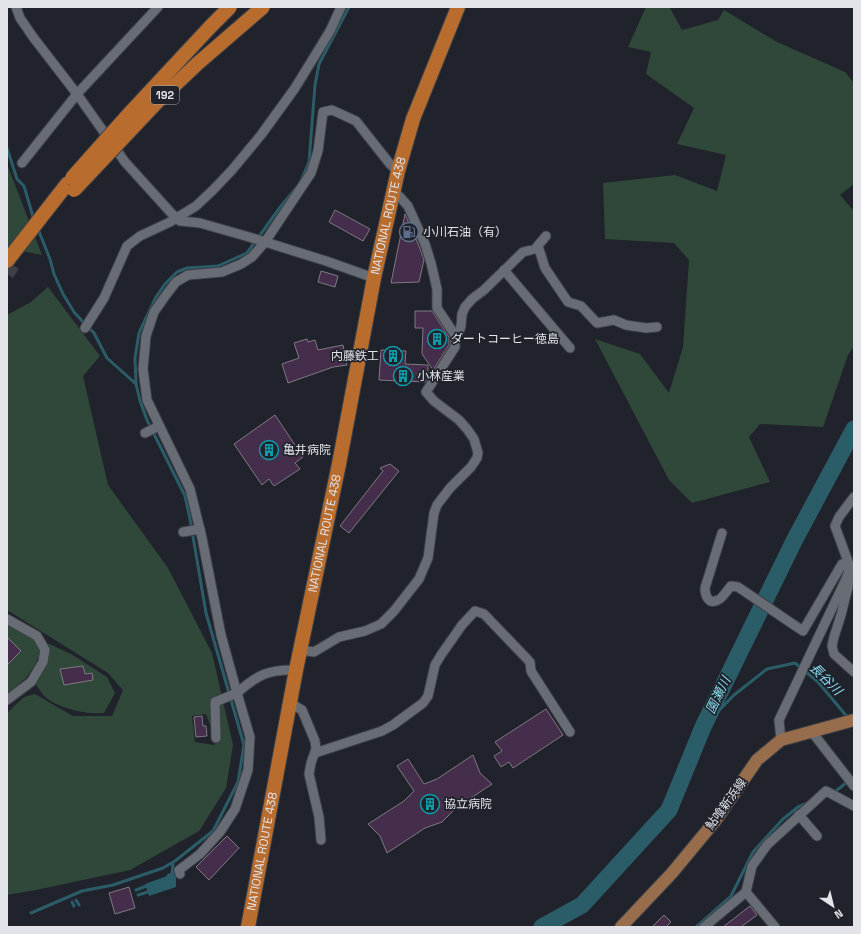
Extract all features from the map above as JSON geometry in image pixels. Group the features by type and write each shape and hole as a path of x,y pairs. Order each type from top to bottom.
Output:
{"highway":[{"name":"192","path":"10,263 26,241 55,211 70,187 129,114 210,26 230,7"},
{"name":"192","path":"70,187 208,54 263,7"},
{"name":"NATIONAL ROUTE 438","path":"248,927 296,670 337,472 374,278 398,171 413,119 458,7"}],"main road":[{"name":"鮎喰新浜線","path":"621,927 672,874 710,827 757,760 781,740 854,720"}],"street":[{"path":"16,7 20,18 77,94 125,162 180,221 200,223 249,237 374,278"},
{"path":"22,163 77,94 158,7"},
{"path":"85,328 104,298 127,246 140,236 177,218 196,206 213,190 260,135 295,88 330,31 341,7"},
{"path":"180,874 179,870 200,854 220,832 235,809 248,770 250,737 235,694 220,635 200,529 190,489 147,400 143,369 146,336 154,312 176,282 188,274 222,272 241,264 252,257 265,242 311,173 318,151 323,112 332,110 356,121 390,164 398,171"},
{"path":"301,650 314,652 339,638 364,631 381,624 394,611 419,579 428,558 434,513 437,505 450,488 471,467 477,458 478,452 474,439 467,429 434,401 426,392 455,347 455,335 437,308 437,289 425,244 408,206 399,196 393,193"},
{"path":"455,335 459,332 462,314 465,307 523,252 535,249 546,236"},
{"path":"538,246 545,268 568,302 581,306 597,323 614,320 626,325 646,328 657,327"},
{"path":"504,270 570,348"},
{"path":"145,433 159,426"},
{"path":"854,497 838,517 835,526 850,567 848,587 832,646 834,654 854,672"},
{"path":"183,532 200,529"},
{"path":"722,533 714,564 705,588 705,595 708,599 712,602 718,601 731,586 738,587 803,632 842,564 850,567"},
{"path":"781,740 779,720 846,579 850,567"},
{"path":"315,753 382,731 393,725 423,703 428,696 434,669 441,655 462,625 475,611 484,614 530,662 531,671 570,732"},
{"path":"7,618 37,636 45,650 43,662 31,682 7,700"},
{"path":"216,738 215,702 235,694 260,675 283,670 296,670"},
{"path":"290,703 302,710 315,741 316,749 309,774 319,817 321,840"},
{"path":"812,732 854,786"},
{"path":"704,927 746,892 752,866 767,845 826,791 854,806"},
{"path":"799,815 818,836"},
{"path":"746,892 775,927"}],"green space":[{"path":"646,7 670,8 682,30 718,20 724,10 777,42 845,72 854,83 854,184 840,195 854,211 854,346 848,355 823,427 760,424 749,437 770,482 692,503 669,480 595,339 640,354 669,393 683,347 689,260 674,243 605,239 603,183 675,175 717,191 726,155 677,144 694,108 646,74 651,52 628,47"},
{"path":"7,164 42,255 7,248"},
{"path":"48,287 100,356 83,376 108,485 168,568 212,653 233,745 226,788 199,831 130,870 7,895 7,713 24,697 35,694 73,716 112,716 123,690 108,673 7,610 7,315 31,302","holes":["211,707 218,741 214,745 195,742 192,716 206,714 213,733"]},
{"path":"7,623 35,638 41,652 35,665 26,678 7,694"},
{"path":"43,641 71,654 107,677 115,693 104,713 89,713 72,710 56,704 44,696 35,683"}],"water":[{"path":"176,870 176,887 149,896 145,884 167,876 166,875"}],"building":[{"path":"335,210 370,229 363,241 329,222"},
{"name":"小川石油（有）","path":"405,214 424,260 419,282 391,283"},
{"path":"321,271 338,276 335,287 318,282"},
{"name":"ダートコーヒー徳島","path":"415,311 432,311 449,337 449,345 433,370 422,354 423,328 415,328"},
{"path":"307,339 308,342 315,340 318,350 343,345 347,365 333,367 288,383 282,364 299,358 294,343"},
{"name":"小林産業","path":"381,350 406,351 405,364 428,365 428,378 425,382 379,380"},
{"name":"亀井病院","path":"275,415 303,457 295,463 300,469 274,486 269,479 262,485 234,444"},
{"path":"390,464 399,471 349,533 340,526 383,471 380,468"},
{"path":"7,637 21,651 7,665"},
{"path":"83,666 85,674 92,673 93,680 64,685 60,669"},
{"name":"協立病院","path":"546,709 563,735 513,768 509,762 501,767 494,756 502,751 495,742"},
{"path":"202,716 203,726 206,726 207,736 196,737 194,717"},
{"name":"協立病院","path":"473,755 480,773 492,784 456,808 442,822 425,828 387,853 380,836 368,824 404,801 414,791 397,766 408,759 424,784 437,779"},
{"path":"227,836 239,848 209,880 196,867"},
{"path":"129,887 135,908 115,914 109,893"},
{"path":"750,906 757,915 741,927 723,927"},
{"path":"664,915 671,922 666,927 652,927"}],"waterway":[{"path":"300,183 309,162 315,85 319,64 349,7"},
{"path":"7,148 17,179 24,186 34,220"},
{"path":"31,913 82,891 113,885 163,868 175,861 213,831 238,782 244,745 206,613 185,496 147,420 140,401 136,384 135,358 139,333 156,297 165,284 177,272 187,268 218,266 247,253 281,206 297,187"},
{"path":"38,229 50,259 54,274 63,294 74,312 83,322"},
{"path":"89,328 94,333 107,358 136,384"},
{"name":"園瀬川","path":"542,927 582,905 669,810 703,727 795,539 854,429"},
{"name":"長谷川","path":"703,727 734,695 767,669 795,663 818,682 849,719"},
{"path":"833,793 854,777"},
{"path":"696,927 731,896 753,852 783,819 798,807 808,803"},
{"path":"172,875 173,863"},
{"path":"136,890 149,885"},
{"path":"138,895 151,891"},
{"path":"76,900 79,905"},
{"path":"72,902 74,906"}],"tunnel":[{"path":"7,274 13,265"}],"place":[{"name":"小川石油（有）","path":"409,232"},
{"name":"ダートコーヒー徳島","path":"437,339"},
{"name":"内藤鉄工","path":"393,356"},
{"name":"小林産業","path":"403,376"},
{"name":"亀井病院","path":"269,450"},
{"name":"協立病院","path":"430,804"}]}
